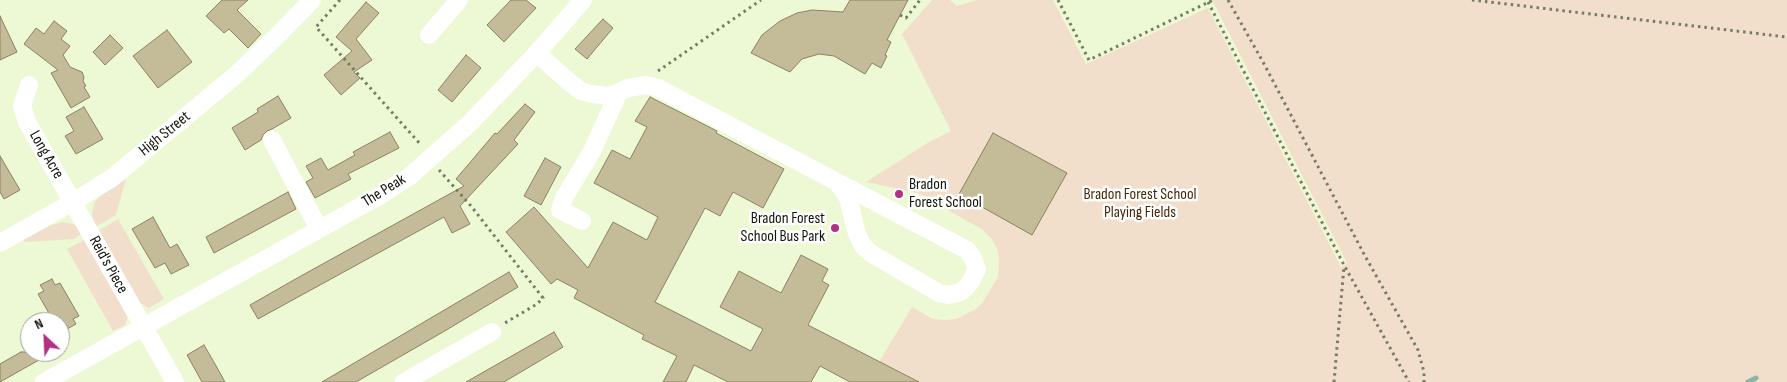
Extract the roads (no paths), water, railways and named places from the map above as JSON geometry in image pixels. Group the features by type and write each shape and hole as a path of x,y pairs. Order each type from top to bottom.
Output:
{"street":[{"name":"High Street","path":"0,242 112,178 237,74 312,0"},
{"path":"429,35 458,0"},
{"name":"The Peak","path":"143,327 380,195 410,176 469,124 538,53 584,0"},
{"path":"538,53 581,91 591,94 610,96 628,88 646,85 658,88 967,250 977,269 970,283 961,292 950,296 939,293 872,254 863,246 857,234 848,198 837,182"},
{"name":"Long Acre","path":"29,85 14,102 73,202"},
{"path":"582,221 560,210 564,198 592,151 619,92"},
{"path":"272,140 319,229"},
{"name":"Reid's Piece","path":"73,202 175,382"},
{"path":"44,382 143,327"},
{"path":"404,382 492,332"}],"waterway":[{"path":"1748,382 1756,378"}],"place":[{"name":"Bradon Forest School","path":"899,194"},
{"name":"Bradon Forest School Bus Park","path":"835,228"}],"park label":[{"name":"Bradon Forest School Playing Fields","path":"1140,204"}]}
